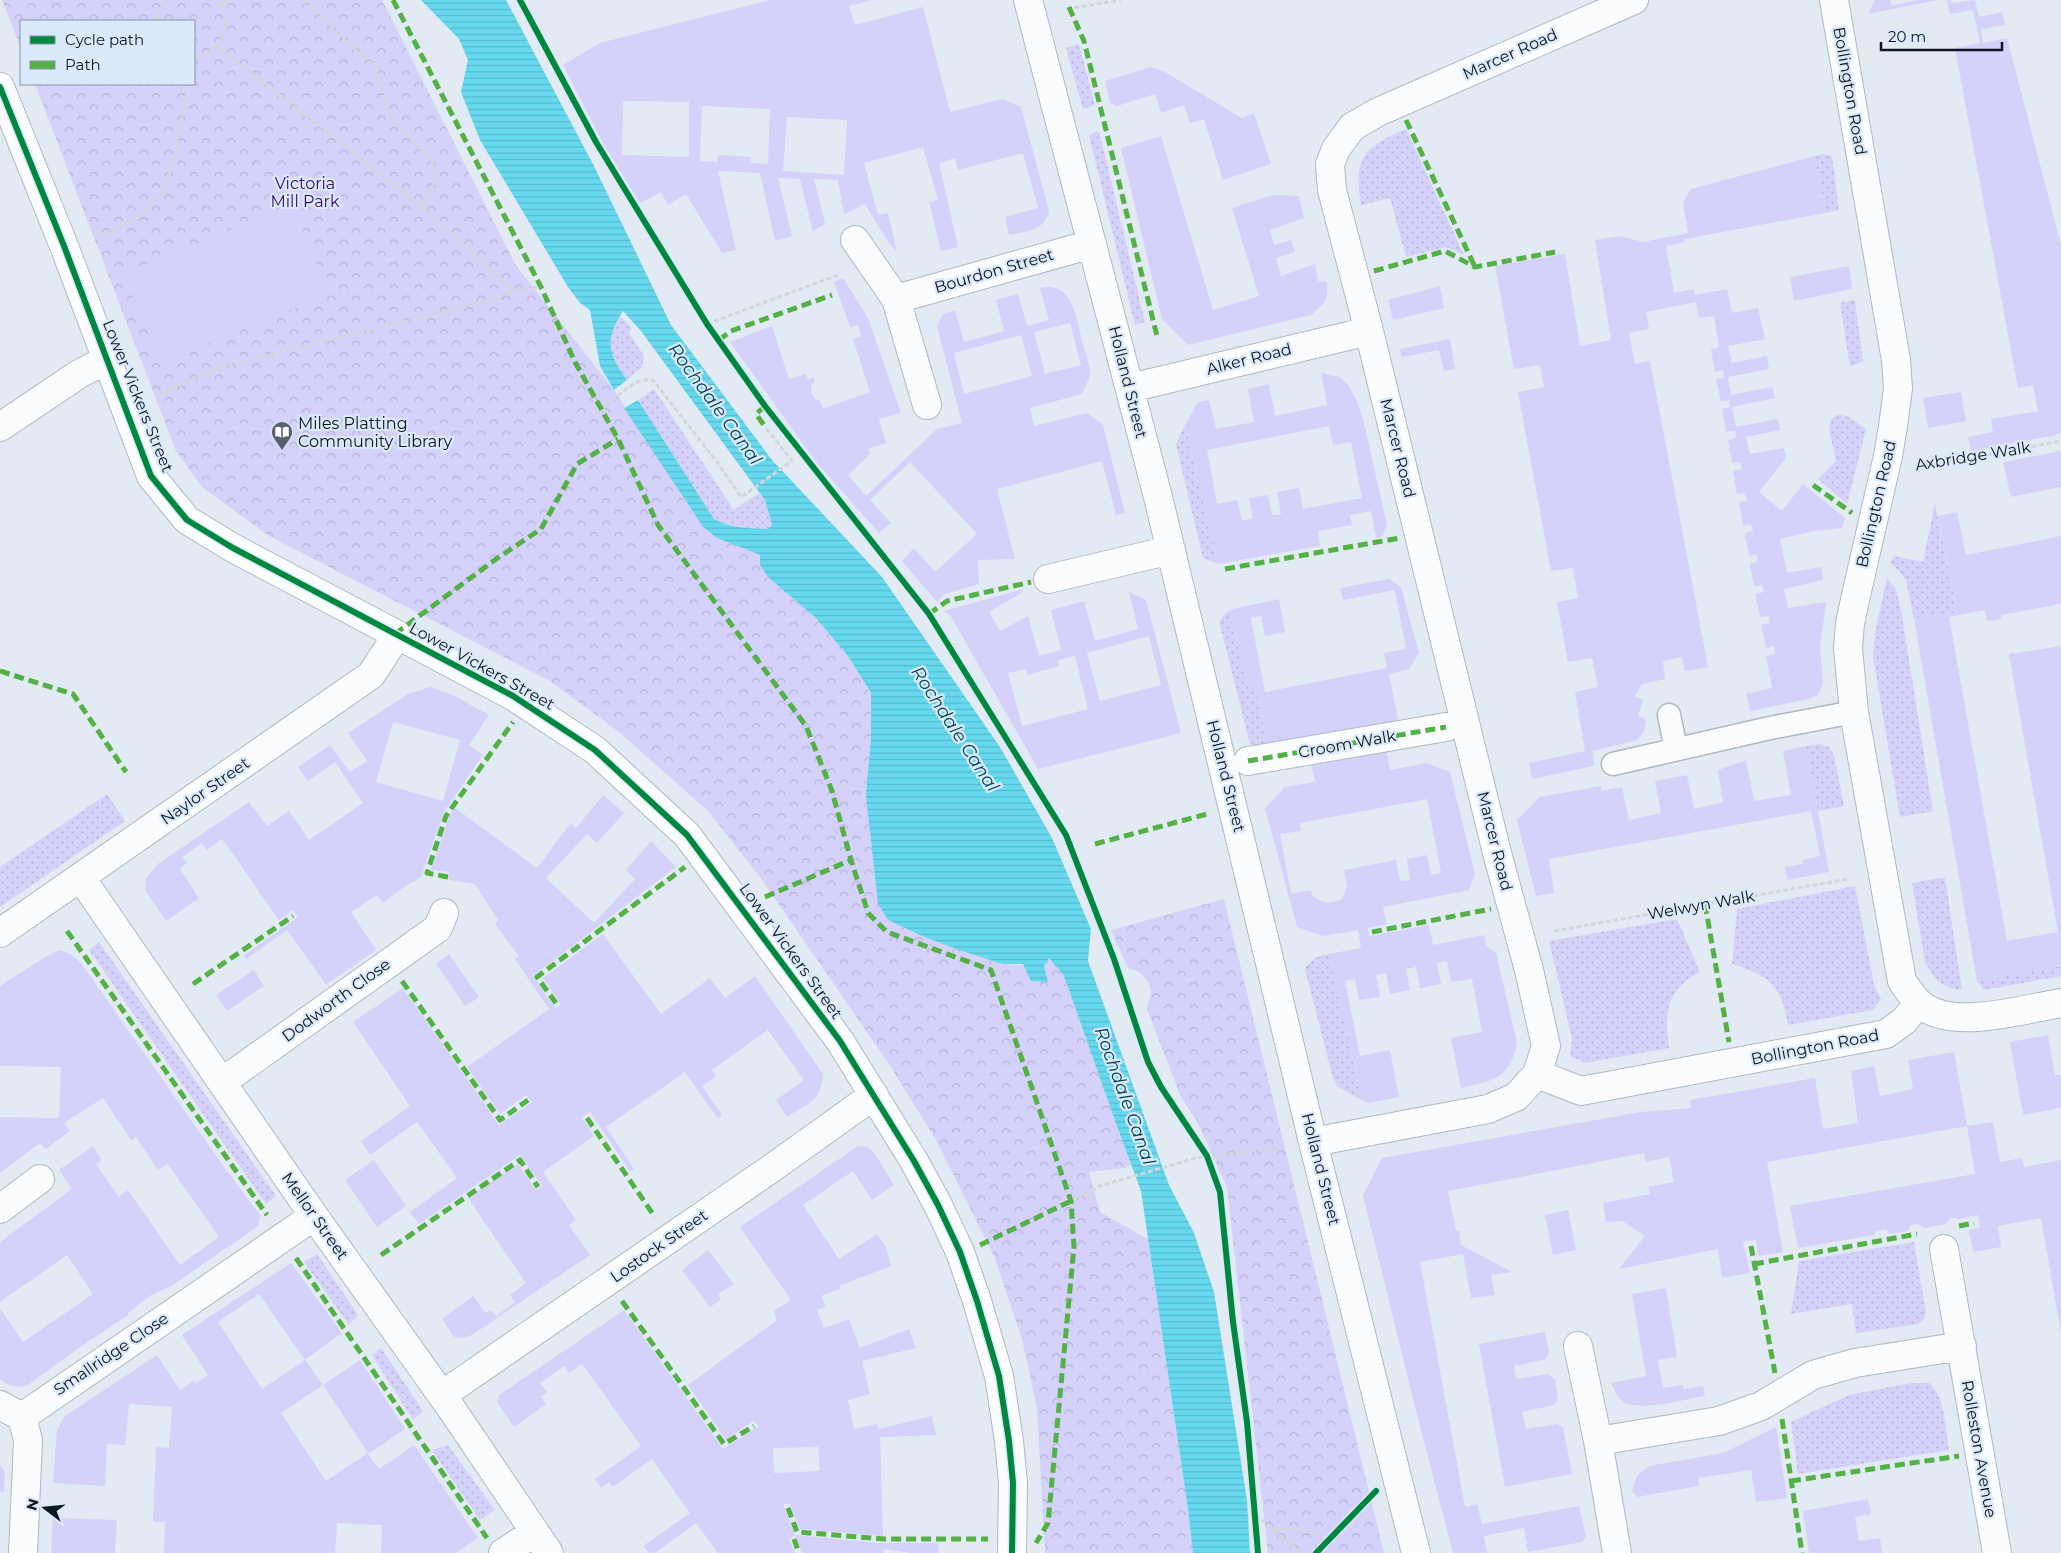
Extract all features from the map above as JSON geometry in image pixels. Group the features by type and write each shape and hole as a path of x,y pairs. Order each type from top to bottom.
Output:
{"street":[{"name":"Holland Street","path":"1028,0 1130,388 1416,1553"},
{"name":"Marcer Road","path":"1314,1142 1488,1109 1516,1097 1537,1074 1546,1046 1530,970 1497,853 1369,331 1338,218 1330,180 1330,164 1336,148 1352,127 1378,112 1634,0"},
{"name":"Bollington Road","path":"1834,0 1896,360 1897,398 1888,456 1850,622 1848,648 1854,712 1902,981 1919,1003 1941,1014 1974,1018 2061,1003"},
{"name":"Lower Vickers Street","path":"1,93 64,246 152,476 188,520 233,548 513,696 595,750 687,835 840,1041 914,1162 956,1244 985,1328 999,1376 1014,1482 1012,1553"},
{"path":"855,240 896,299 928,405"},
{"name":"Bourdon Street","path":"896,299 1092,244"},
{"name":"Alker Road","path":"1130,388 1369,331"},
{"path":"0,427 79,374 108,359"},
{"path":"1048,579 1170,550"},
{"name":"Naylor Street","path":"0,934 372,675 395,634"},
{"name":"Croom Walk","path":"1248,761 1446,727"},
{"name":"Mellor Street","path":"80,878 314,1216 442,1396 542,1543"},
{"name":"Dodworth Close","path":"222,1082 438,928 444,913"},
{"name":"Bollington Road","path":"1537,1074 1581,1091 1730,1064 1886,1034 1904,1021 1919,1003"},
{"name":"Lostock Street","path":"442,1396 874,1095"},
{"path":"0,1209 40,1179"},
{"name":"Smallridge Close","path":"23,1553 28,1440 11,1411 314,1216"},
{"name":"Rolleston Avenue","path":"1944,1249 1996,1553"},
{"path":"1578,1346 1598,1441 1617,1553"},
{"path":"1598,1441 1719,1421 1761,1406 1813,1375 1855,1363 1962,1346"},
{"path":"503,1553 542,1543"}],"lane":[{"path":"1613,764 1770,728 1854,712"},
{"path":"1669,715 1676,749"}],"path":[{"path":"158,20 158,14 166,0"},
{"path":"195,57 208,53 217,46 223,36 226,26 225,14 217,0"},
{"path":"220,4 231,0"},
{"path":"303,0 375,67 390,118 433,162 436,179 423,207"},
{"path":"1036,31 1069,7 1121,0"},
{"path":"217,46 423,207 496,276 514,290"},
{"path":"64,246 115,230 143,212 163,192 176,154 187,85"},
{"path":"707,324 838,275"},
{"path":"124,404 148,398 227,364 491,300 514,290 541,287"},
{"path":"702,316 713,332"},
{"path":"601,411 638,382 646,379 654,380 717,462 741,497 792,461 766,428"},
{"path":"1071,1201 1100,1186 1196,1158 1314,1142"},
{"path":"1202,1149 1210,1165"},
{"path":"1255,1505 1256,1524"},
{"path":"1256,1515 1301,1553"},
{"path":"1274,1529 1316,1534 1328,1541 1334,1553"},
{"path":"1322,1547 1335,1534"}],"green space":[{"name":"Victoria Mill Park","path":"2,0 382,0 515,264 614,390 690,509 717,538 760,555 768,577 816,618 848,656 871,694 871,738 888,920 922,936 1003,964 1044,966 1049,958 1064,976 1131,1165 1125,1168 1089,1172 1100,1212 1148,1239 1193,1553 1045,1553 1037,1408 1022,1339 994,1256 936,1140 891,1067 760,877 708,811 619,732 550,681 269,536 202,487 176,451 35,85 195,85 195,20 20,20 20,46"},
{"path":"770,0 872,0 849,6 855,25 923,7 950,112 1003,99 1021,107 1049,211 1039,227 1009,235 1005,217 1038,208 1023,153 958,170 955,158 939,163 958,247 941,251 929,202 938,200 923,147 864,163 878,215 888,213 897,252 889,243 865,204 844,214 838,180 814,179 825,223 813,232 800,179 778,178 792,236 775,241 760,173 718,171 736,250 722,253 686,194 668,205 661,192 640,203 603,143 563,65 600,43","holes":["623,101 689,102 689,157 622,155","702,106 770,109 768,164 750,163 751,157 718,155 717,162 700,161","787,117 847,120 844,175 783,171"]},
{"path":"1875,0 1890,0 1891,6 1917,0 1938,0 1868,14"},
{"path":"1947,0 1951,0 1952,3 1975,0 1979,17 2002,12 2005,25 1981,29 1983,43 2007,38 2061,245 2061,434 1971,451 1968,437 1993,432 1991,419 2038,411 2033,385 2018,388 1955,48 1980,43 1973,10 1950,14"},
{"path":"1079,44 1095,105 1083,109 1066,48"},
{"path":"1151,67 1163,71 1242,118 1254,113 1271,164 1223,180 1204,119 1190,123 1184,105 1161,113 1155,94 1117,106 1110,103 1105,81"},
{"path":"1406,129 1464,255 1446,247 1406,257 1390,198 1361,205 1359,176 1365,156 1380,142"},
{"path":"1099,131 1145,322 1135,325 1089,135"},
{"path":"1161,136 1213,310 1259,296 1232,208 1273,195 1299,196 1304,218 1270,230 1274,245 1291,240 1295,252 1276,258 1281,276 1315,264 1318,281 1327,282 1325,301 1316,311 1311,315 1188,345 1162,319 1121,148"},
{"path":"1822,154 1832,156 1839,210 1825,213 1815,156"},
{"path":"1815,156 1825,213 1685,239 1685,242 1666,246 1674,293 1694,289 1695,295 1727,289 1732,313 1758,308 1765,339 1728,346 1732,363 1767,356 1769,369 1728,377 1731,395 1772,387 1775,398 1732,407 1736,427 1778,419 1780,430 1746,437 1750,454 1784,448 1786,458 1759,492 1782,511 1803,484 1845,518 1842,528 1814,531 1780,539 1787,573 1821,567 1823,580 1784,589 1788,608 1826,602 1820,647 1823,683 1818,695 1809,699 1750,711 1746,694 1772,688 1766,656 1775,654 1774,646 1766,648 1761,625 1770,623 1769,616 1760,617 1755,594 1764,592 1762,585 1754,586 1750,564 1758,561 1757,554 1749,556 1745,533 1753,531 1751,524 1743,526 1739,502 1747,501 1745,493 1737,494 1733,471 1742,469 1740,462 1732,463 1728,440 1736,438 1735,431 1726,432 1722,409 1730,407 1729,400 1721,401 1716,379 1724,378 1723,370 1715,372 1711,350 1719,347 1714,316 1699,318 1696,302 1646,312 1649,329 1629,333 1635,364 1650,361 1708,667 1685,671 1682,657 1663,661 1665,679 1642,684 1635,696 1643,700 1638,716 1646,719 1644,732 1637,740 1593,751 1594,766 1532,779 1529,763 1585,751 1575,692 1598,687 1592,658 1568,662 1557,602 1578,598 1573,568 1551,571 1518,392 1544,387 1540,365 1514,369 1495,266 1565,254 1580,346 1611,340 1595,240 1620,236 1643,242 1688,233 1683,202 1691,189"},
{"path":"292,204 329,294 160,363 124,274"},
{"path":"1849,266 1852,289 1794,301 1790,277"},
{"path":"843,278 868,318 901,413 879,419 886,443 868,449 871,453 848,475 866,496 937,429 962,423 937,326 943,314 955,310 964,342 1004,331 996,300 1018,294 1027,326 1049,320 1040,288 1051,287 1060,290 1072,304 1089,364 1090,376 1082,394 1030,408 1034,426 1087,413 1103,425 1125,513 1116,515 1102,461 997,489 1015,559 978,560 979,584 945,594 937,602 902,561 914,548 935,572 977,534 910,462 870,500 891,523 879,533 817,463 730,342 772,326 789,379 806,374 808,380 814,377 815,381 811,385 812,393 820,401 823,409 870,392 853,339 861,336 858,325 850,327 834,282","holes":["1070,323 1081,365 1045,374 1034,332","1021,335 1032,376 964,394 954,353"]},
{"path":"1440,286 1444,308 1393,320 1388,300"},
{"path":"1855,300 1863,361 1850,367 1840,303"},
{"path":"620,316 632,328 629,333 644,356 642,367 627,380 613,357 610,341 611,333"},
{"path":"1450,339 1455,369 1444,371 1439,350 1402,357 1400,349"},
{"path":"1321,373 1340,377 1348,385 1356,399 1363,419 1387,525 1382,537 1376,538 1371,511 1350,515 1352,525 1318,531 1320,546 1218,564 1185,425 1198,402 1209,400 1216,429 1254,422 1248,389 1269,384 1275,416 1327,405","holes":["1329,426 1333,445 1351,442 1362,498 1303,509 1299,488 1277,492 1281,514 1272,515 1268,495 1249,498 1253,518 1242,521 1237,500 1217,504 1207,450"]},
{"path":"654,389 734,510 759,493 765,500 772,525 768,529 734,526 714,519 638,400"},
{"path":"1961,392 1966,421 1928,428 1923,398"},
{"path":"1839,414 1849,417 1866,429 1847,504 1818,479 1836,461 1829,429 1831,419"},
{"path":"1185,425 1218,564 1203,558 1176,444"},
{"path":"2061,451 2061,487 2011,497 2003,462"},
{"path":"1935,503 1957,612 1914,619 1906,580 1891,562 1894,556 1923,562"},
{"path":"1957,512 1966,555 2061,536 2061,604 2001,615 2002,619 1987,621 1985,610 1949,617 2007,941 2058,932 2009,654 2061,646 2061,966 1977,981 1914,619 1957,612 1938,516"},
{"path":"1887,578 1896,589 1901,610 1933,811 1900,817 1873,657 1875,633"},
{"path":"1389,579 1401,587 1419,653 1409,669 1389,674 1399,724 1268,748 1257,694 1249,689 1229,610 1279,599 1285,632 1265,636 1261,616 1251,618 1265,692 1387,668 1384,653 1406,649 1395,590 1343,600 1340,588"},
{"path":"1023,589 1023,592 989,612 1000,631 1028,616 1039,656 1061,650 1051,610 1084,601 1095,641 1138,629 1129,592 1146,600 1181,733 1038,769 950,615 944,611","holes":["1149,636 1161,685 1100,701 1087,653","1075,656 1088,709 1022,726 1008,673 1026,669 1028,675 1059,666 1058,660"]},
{"path":"1229,610 1249,689 1257,694 1268,748 1250,744 1219,621"},
{"path":"430,687 453,695 489,715 469,745 483,755 444,812 421,877 383,903 377,895 351,912 376,950 326,985 287,930 246,959 243,956 298,917 293,910 279,920 222,839 207,850 202,843 182,857 187,863 180,869 199,898 166,921 145,890 146,878 158,864 249,802 267,826 289,811 309,840 363,803 335,762 308,781 298,767 330,745 350,772 367,761 348,733 408,694","holes":["393,722 460,740 443,801 376,782"]},
{"path":"1819,744 1829,747 1834,755 1844,806 1818,811 1806,746"},
{"path":"1806,746 1829,872 1787,880 1785,867 1803,864 1803,860 1820,856 1811,811 1549,859 1554,893 1536,896 1517,820 1540,797 1601,786 1601,791 1622,787 1629,820 1661,813 1655,781 1687,775 1694,809 1723,802 1718,770 1746,760 1754,801 1791,795 1783,751"},
{"path":"1386,749 1390,770 1427,763 1450,772 1475,874 1469,890 1383,907 1387,924 1368,928 1369,936 1429,925 1433,945 1484,935 1486,946 1496,953 1517,1043 1510,1064 1498,1076 1482,1083 1461,1088 1451,1038 1482,1032 1472,979 1451,982 1447,961 1437,963 1441,984 1420,988 1416,967 1406,969 1410,990 1390,994 1386,973 1376,975 1380,997 1359,1000 1355,979 1345,981 1360,1056 1390,1050 1399,1097 1368,1103 1362,1100 1329,954 1361,948 1358,930 1323,936 1297,927 1265,808 1285,787 1315,782 1311,763","holes":["1427,799 1441,873 1431,875 1427,855 1407,859 1410,880 1400,881 1396,860 1344,870 1347,887 1341,900 1326,903 1312,896 1311,890 1291,894 1280,834 1301,831 1300,823"]},
{"path":"107,794 125,821 0,907 0,867"},
{"path":"603,795 624,813 597,843 587,834 546,878 594,923 635,879 626,870 651,841 676,867 533,976 556,1009 561,1004 543,978 603,934 661,1014 710,978 725,998 755,976 823,1074 822,1083 812,1101 787,1117 776,1100 804,1080 768,1030 712,1070 716,1076 702,1086 722,1115 718,1119 685,1072 606,1127 634,1169 630,1171 590,1112 582,1117 594,1136 543,1172 576,1220 569,1225 590,1255 472,1335 462,1338 454,1337 442,1319 473,1296 485,1313 491,1310 496,1316 515,1302 510,1295 526,1283 468,1198 518,1164 536,1190 542,1186 520,1155 419,1224 410,1212 457,1178 417,1122 370,1155 361,1141 410,1106 353,1022 403,988 499,1125 532,1102 526,1095 500,1114 467,1067 549,1009 515,959 519,956 495,924 498,920 475,884 449,880 449,872 431,870 449,817 455,808 537,868 570,824 576,828"},
{"path":"1945,877 1962,990 1939,982 1925,962 1912,883"},
{"path":"1855,886 1874,985 1881,999 1873,1010 1788,1025 1782,1000 1772,984 1756,973 1732,964 1737,909"},
{"path":"1224,899 1384,1553 1268,1553 1227,1187 1197,1121 1181,1097 1147,1009 1151,994 1149,983 1139,972 1128,968 1111,930"},
{"path":"1677,919 1700,972 1680,987 1670,1004 1667,1024 1669,1048 1585,1063 1570,1056 1572,1038 1549,941"},
{"path":"99,942 276,1196 266,1204 89,950"},
{"path":"60,950 72,955 81,963 226,1170 260,1215 258,1226 170,1287 151,1295 128,1313 128,1315 28,1385 16,1387 6,1384 0,1379 0,1308 23,1342 93,1294 67,1255 0,1302 0,1242 72,1189 59,1170 93,1146 102,1160 96,1164 119,1197 128,1190 180,1265 219,1237 168,1164 158,1170 136,1137 131,1140 103,1098 64,1123 70,1131 46,1149 40,1143 0,1173 0,1117 59,1118 61,1067 0,1066 0,986 45,957"},
{"path":"449,954 479,997 465,1006 436,964"},
{"path":"1329,954 1362,1100 1338,1087 1333,1078 1305,969 1315,958"},
{"path":"2061,966 2061,976 1984,990 1977,981"},
{"path":"254,970 264,986 227,1011 216,995"},
{"path":"2048,1035 2055,1076 2061,1075 2061,1108 2023,1115 2010,1042"},
{"path":"1954,1052 1967,1126 1767,1162 1783,1252 1758,1256 1756,1240 1743,1242 1750,1273 1722,1278 1718,1249 1619,1269 1645,1236 1622,1221 1606,1222 1603,1203 1650,1194 1648,1187 1674,1182 1669,1157 1646,1162 1644,1153 1448,1191 1456,1231 1459,1231 1461,1245 1512,1272 1491,1275 1495,1295 1471,1298 1463,1254 1420,1262 1465,1507 1477,1504 1482,1524 1579,1506 1586,1537 1582,1542 1528,1552 1524,1528 1484,1536 1487,1553 1453,1553 1363,1195 1382,1158 1641,1112 1691,1108 1690,1100 1815,1078 1823,1129 1858,1123 1851,1071 1874,1066 1880,1096 1913,1089 1908,1060"},
{"path":"1993,1122 2000,1162 2022,1158 2024,1167 2061,1160 2061,1333 2041,1218 1998,1226 2001,1247 1973,1252 1969,1230 1980,1228 1978,1215 1958,1219 1950,1217 1946,1224 1924,1228 1918,1224 1911,1225 1907,1231 1890,1234 1886,1229 1876,1231 1875,1235 1798,1248 1790,1206 1975,1174 1967,1126"},
{"path":"858,1146 868,1147 875,1154 894,1185 872,1200 853,1171 803,1205 839,1259 877,1234 886,1247 891,1266 839,1286 840,1289 821,1296 826,1307 817,1310 824,1328 849,1319 860,1348 909,1329 916,1348 862,1361 870,1394 848,1400 854,1429 877,1424 879,1429 932,1416 936,1435 880,1437 883,1536 800,1529 790,1504 783,1504 795,1535 789,1539 795,1553 718,1553 696,1523 655,1553 649,1553 643,1546 690,1513 652,1459 613,1487 609,1482 601,1488 595,1479 641,1446 582,1364 569,1373 564,1366 540,1383 547,1392 541,1397 546,1404 514,1427 497,1402 499,1395 624,1310 723,1449 759,1426 753,1421 726,1440 688,1385 777,1320 774,1311 791,1300 740,1227","holes":["818,1447 820,1471 774,1473 773,1448"]},
{"path":"374,1160 406,1206 377,1227 345,1180"},
{"path":"1568,1210 1576,1250 1553,1255 1545,1215"},
{"path":"1914,1242 1926,1313 1924,1319 1918,1324 1856,1333 1852,1304 1791,1314 1799,1261"},
{"path":"708,1250 734,1284 718,1294 721,1299 710,1307 682,1270"},
{"path":"317,1254 358,1315 349,1325 304,1262"},
{"path":"291,1263 342,1333 305,1360 323,1385 360,1360 405,1429 368,1454 379,1469 414,1445 478,1538 456,1553 381,1553 382,1525 337,1523 335,1553 164,1553 165,1522 153,1522 156,1447 169,1448 172,1407 129,1404 125,1445 107,1444 105,1486 53,1483 57,1429 65,1416 157,1355 180,1390 194,1380 196,1383 208,1375 182,1335","holes":["259,1294 305,1360 262,1389 218,1322","323,1385 368,1453 326,1481 281,1413"]},
{"path":"1666,1288 1677,1357 1658,1360 1663,1388 1683,1385 1684,1389 1703,1386 1705,1396 1651,1405 1631,1405 1624,1402 1616,1394 1611,1383 1646,1376 1632,1294"},
{"path":"1545,1332 1549,1351 1546,1359 1514,1366 1516,1379 1548,1374 1555,1379 1558,1399 1554,1405 1522,1412 1526,1429 1557,1424 1563,1427 1572,1474 1505,1487 1479,1344"},
{"path":"381,1348 423,1411 413,1420 372,1355"},
{"path":"1911,1383 1930,1383 1935,1390 1942,1406 1949,1450 1798,1474 1791,1422 1849,1395"},
{"path":"1776,1427 1787,1498 1756,1502 1751,1470 1698,1478 1699,1486 1637,1497 1632,1491 1637,1476 1649,1466 1723,1453"},
{"path":"448,1445 495,1510 480,1520 432,1450"},
{"path":"0,1465 5,1472 4,1492 0,1491"},
{"path":"1868,1499 1871,1514 1855,1517 1859,1541 1880,1538 1882,1553 1809,1553 1803,1511"},
{"path":"53,1518 117,1520 115,1553 51,1553"},
{"path":"795,1535 878,1543 939,1543 938,1553 911,1553 884,1549 883,1553 802,1553"}],"water":[{"name":"Rochdale Canal","path":"421,0 506,0 594,166 671,325 772,460 882,577 1000,747 1052,838 1091,929 1088,961 1169,1185 1194,1233 1214,1292 1247,1500 1250,1553 1193,1553 1141,1191 1064,976 1049,958 1044,966 1048,982 1031,981 1023,964 1003,964 959,950 922,936 888,920 878,904 866,795 871,738 871,693 848,656 816,618 768,577 760,565 760,555 717,538 703,527 624,408 638,400 714,519 727,525 740,527 768,529 772,525 765,500 641,331 623,311 613,330 611,346 612,354 627,380 614,390 600,366 590,310 580,303 568,287 480,140 461,92 468,60 459,39"}],"marked path":[{"path":"393,0 541,287 575,362 618,439 658,525 806,726 832,791 868,913 887,932 991,970 1071,1201 1074,1247 1048,1523 1036,1543"},
{"path":"1069,7 1084,41 1157,336"},
{"path":"1406,120 1475,267"},
{"path":"1374,271 1445,251 1475,267 1555,252"},
{"path":"719,340 731,331 832,295"},
{"path":"765,406 756,414 766,428"},
{"path":"395,634 496,559 541,529 577,464 618,439"},
{"path":"1813,485 1852,513"},
{"path":"1225,569 1400,538"},
{"path":"929,614 947,601 1031,582"},
{"path":"0,671 73,694 126,772"},
{"path":"448,877 427,873 446,816 513,722"},
{"path":"1248,761 1446,727"},
{"path":"1095,844 1207,814"},
{"path":"765,897 851,860"},
{"path":"556,1003 537,977 685,867"},
{"path":"1705,904 1729,1042"},
{"path":"1372,932 1491,909"},
{"path":"193,984 293,916"},
{"path":"67,931 267,1215"},
{"path":"402,981 500,1120 528,1100"},
{"path":"587,1118 655,1217"},
{"path":"381,1255 520,1160 538,1187"},
{"path":"980,1245 1071,1201"},
{"path":"1959,1226 1974,1223"},
{"path":"1754,1264 1917,1234"},
{"path":"1751,1246 1775,1373"},
{"path":"296,1258 487,1538"},
{"path":"622,1301 724,1444 754,1426"},
{"path":"1782,1419 1802,1553"},
{"path":"1791,1481 1959,1456"},
{"path":"788,1508 797,1532 884,1539 988,1539"},
{"path":"794,1539 799,1553"}],"cycle path":[{"path":"520,0 596,142 707,324 765,406 929,614 1066,835 1114,959 1148,1062 1161,1087 1207,1156 1220,1192 1233,1322 1247,1422 1258,1553"},
{"path":"0,87 64,246 151,476 187,520 233,548 513,696 595,750 687,835 840,1041 914,1161 938,1205 960,1252 977,1301 999,1376 1009,1441 1013,1483 1012,1553"},
{"path":"1316,1553 1376,1491"}],"place":[{"name":"Miles Platting Community Library","path":"282,451"}]}
